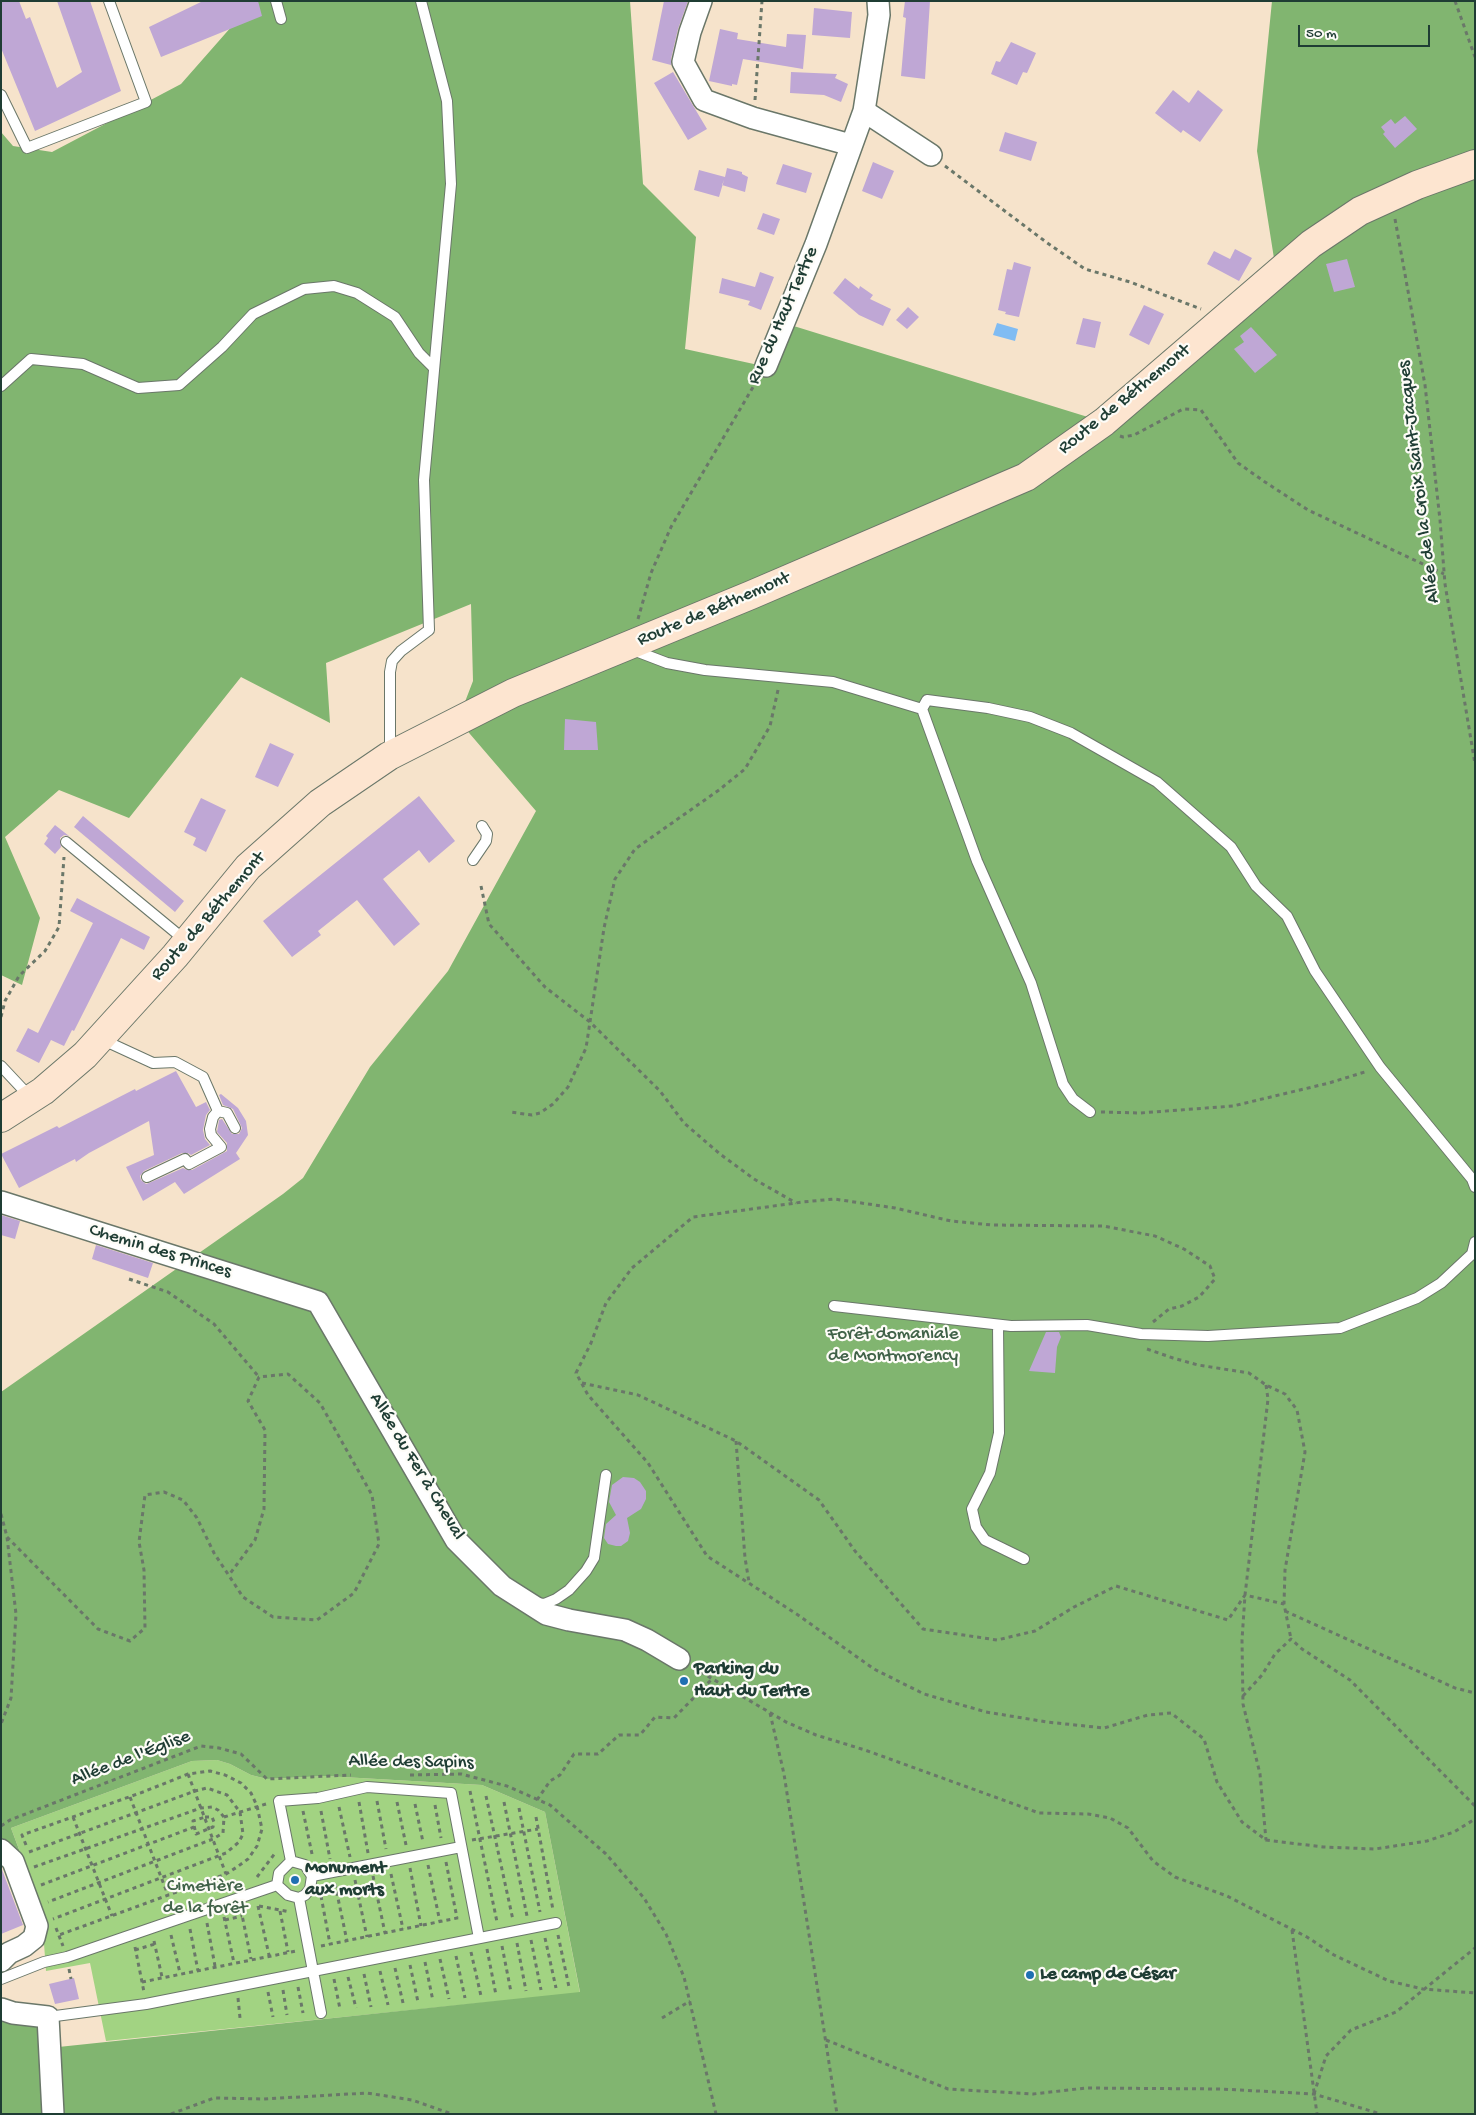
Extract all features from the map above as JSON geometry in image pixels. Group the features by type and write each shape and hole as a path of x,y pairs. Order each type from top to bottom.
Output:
{"street":[{"path":"701,1 690,32 683,62 704,100 754,118 851,144"},
{"name":"Rue du Haut Tertre","path":"766,366 816,244 864,111 879,15 878,1"},
{"path":"864,111 930,156"},
{"name":"Route de Béthemont","path":"1,1118 43,1091 85,1055 186,942 248,867 320,803 389,756 513,693 1026,477 1104,422 1312,244 1360,212 1417,185 1475,164"},
{"name":"Chemin des Princes","path":"1,1202 318,1302"},
{"name":"Allée du Fer à Cheval","path":"318,1302 456,1540 502,1586 546,1614 625,1630 647,1640 679,1660"},
{"path":"1,1850 13,1861 37,1926 34,1938 24,1946 8,1953 1,1961"},
{"path":"1,2008 13,2013 48,2017 53,2114"}],"lane":[{"path":"1,95 27,148 146,102 109,1"},
{"path":"276,1 281,19"},
{"path":"389,756 390,672 392,661 401,651 429,630 424,480 451,184 447,101 421,1"},
{"path":"1,386 31,359 83,364 138,388 179,385 222,347 252,314 304,289 334,286 357,293 395,317 419,353 434,368"},
{"path":"630,645 667,663 705,670 833,682 922,709"},
{"path":"1090,1112 1073,1100 1063,1084 1031,983 977,861 922,709 927,700 988,708 1030,717 1071,733 1157,782 1231,847 1256,886 1286,916 1316,971 1380,1067 1472,1179 1475,1187"},
{"path":"473,860 486,841 487,834 482,826"},
{"path":"66,842 186,942"},
{"path":"100,1038 154,1062 175,1062 203,1077 218,1110 226,1113 235,1128"},
{"path":"1,1066 31,1098"},
{"path":"147,1177 185,1159 190,1164 221,1147 211,1135 210,1128 213,1117 218,1110"},
{"path":"834,1306 998,1325 1087,1325 1141,1334 1208,1336 1340,1328 1417,1298 1441,1283 1472,1254 1475,1242"},
{"path":"998,1325 999,1433 990,1473 972,1509 976,1527 985,1540 1024,1559"},
{"path":"525,1602 544,1604 556,1599 570,1590 586,1571 594,1558 606,1475"},
{"path":"292,1862 279,1801 318,1798 367,1787 451,1793 475,1915 477,1938"},
{"path":"312,1876 461,1847"},
{"path":"277,1885 288,1895 299,1898 310,1889 312,1876 305,1865 292,1862"},
{"path":"277,1885 279,1873 292,1862"},
{"path":"1,1979 44,1962 67,1956 277,1885"},
{"path":"299,1898 321,2013"},
{"path":"48,2017 146,2004 556,1922"}],"path":[{"path":"754,118 762,1"},
{"path":"1455,1 1475,57"},
{"path":"930,156 1046,242 1085,268 1130,282 1208,311"},
{"name":"Allée de la Croix Saint-Jacques","path":"1391,197 1424,385 1440,520 1444,574 1475,764"},
{"name":"Rue du Haut Tertre","path":"630,645 650,573 671,526 766,366"},
{"path":"1104,422 1110,430 1123,437 1134,435 1183,409 1201,410 1238,463 1265,482 1308,510 1444,574"},
{"path":"510,1112 532,1115 540,1113 553,1104 568,1087 586,1048 604,928 615,879 635,849 719,790 745,769 770,726 781,677"},
{"path":"1,1017 5,1001 18,976 45,951 59,927 62,871 66,842"},
{"path":"480,886 489,924 544,987 590,1022 660,1092 684,1123 720,1154 754,1179 796,1203"},
{"path":"1090,1112 1140,1113 1233,1106 1330,1083 1380,1067"},
{"path":"1475,1806 1350,1680 1302,1649 1291,1639 1284,1604 1285,1570 1305,1452 1297,1410 1285,1394 1266,1385 1249,1373 1190,1363 1146,1348 1141,1334 1169,1309 1182,1306 1199,1298 1215,1279 1210,1266 1184,1249 1155,1236 1103,1226 992,1225 950,1221 895,1208 834,1199 693,1217 632,1268 606,1303 592,1343 576,1373 588,1395 648,1463 707,1556 749,1582 874,1669 924,1694 986,1712 1047,1722 1104,1728 1148,1715 1171,1713 1204,1739 1217,1782 1242,1822 1266,1840 1323,1847 1375,1849 1427,1841 1454,1832 1475,1819"},
{"path":"129,1279 168,1292 214,1324 259,1376"},
{"path":"7,1537 98,1629 130,1641 145,1628 144,1570 139,1542 145,1495 164,1492 183,1500 197,1518 214,1553 244,1597 273,1617 317,1620 354,1593 379,1544 372,1495 320,1403 288,1374 259,1376"},
{"path":"229,1575 255,1540 264,1509 265,1430 248,1400 259,1376"},
{"path":"581,1382 638,1395 736,1441 819,1500 855,1551 922,1629 997,1640 1035,1631 1074,1607 1116,1586 1228,1620 1245,1595"},
{"path":"1266,1385 1268,1399 1245,1595 1242,1640 1243,1697 1260,1774 1266,1840"},
{"path":"736,1441 745,1558 749,1582"},
{"path":"1,1514 7,1537 16,1614 11,1698 1,1724"},
{"path":"1245,1595 1284,1604"},
{"path":"1285,1611 1455,1688 1475,1693"},
{"path":"1243,1697 1262,1675 1275,1654 1291,1639"},
{"path":"679,1660 770,1713 816,1735 865,1750 1039,1813 1088,1814 1110,1818 1128,1828 1153,1861 1175,1877 1227,1896 1358,1967 1389,1981 1423,1989 1475,1993"},
{"path":"537,1800 550,1781 560,1775 574,1754 598,1754 619,1734 640,1735 655,1717 674,1718 712,1679"},
{"path":"770,1713 784,1774 837,2114"},
{"name":"Allée de l'Église","path":"1,1826 10,1820 201,1746 219,1748 241,1754 267,1779 325,1776"},
{"path":"47,1902 213,1840 223,1833 224,1817 218,1810 212,1807 201,1808 34,1868 22,1835 130,1797 188,1774 210,1771 225,1775 241,1783 251,1793 257,1806 262,1829 257,1846 248,1859 226,1874 59,1935"},
{"path":"188,1774 226,1874"},
{"name":"Allée des Sapins","path":"403,1775 462,1774 507,1786 550,1805 606,1854 644,1898 666,1934 684,1978 716,2114"},
{"name":"Allée des Sapins","path":"325,1776 354,1775"},
{"path":"28,1852 207,1788 219,1790 227,1795 240,1812 243,1834 232,1850 53,1919"},
{"path":"470,1791 511,1992"},
{"path":"486,1796 526,1991"},
{"path":"130,1797 168,1895"},
{"path":"224,1817 279,1801"},
{"path":"504,1802 541,1990"},
{"path":"519,1808 556,1988"},
{"path":"73,1817 112,1916"},
{"path":"205,1817 212,1817 214,1822 213,1827 196,1834 194,1826 193,1821 205,1817"},
{"path":"536,1817 569,1986"},
{"path":"40,1885 194,1826"},
{"path":"475,1839 538,1829"},
{"path":"251,1959 238,1898 279,1849 288,1846"},
{"path":"37,1876 67,1956"},
{"path":"222,1904 234,1963"},
{"path":"258,1906 269,1955"},
{"path":"204,1910 215,1966"},
{"path":"280,1910 288,1952"},
{"path":"142,1982 475,1915"},
{"path":"187,1916 198,1971"},
{"path":"225,1920 242,1916"},
{"path":"168,1922 180,1974"},
{"path":"151,1928 162,1977"},
{"path":"1291,1930 1317,2114"},
{"path":"132,1934 146,2004"},
{"path":"477,1938 496,1995"},
{"path":"477,1938 481,1996"},
{"path":"454,1943 464,1998"},
{"path":"135,1950 155,1944"},
{"path":"437,1946 449,1999"},
{"path":"1314,2094 1326,2056 1350,2030 1396,2012 1475,1948"},
{"path":"423,1949 433,2001"},
{"path":"407,1952 418,2002"},
{"path":"392,1955 403,2003"},
{"path":"376,1958 388,2005"},
{"path":"361,1961 371,2007"},
{"path":"345,1964 356,2008"},
{"path":"332,1967 340,2009"},
{"path":"295,1975 303,2013"},
{"path":"282,1977 287,2015"},
{"path":"266,1979 273,2017"},
{"path":"662,2018 690,2001"},
{"path":"826,2040 948,2089 1033,2094 1086,2088 1221,2089 1314,2094 1381,2114"},
{"path":"171,2114 214,2098 264,2099 368,2093 412,2100 452,2114"}],"green space":[{"name":"Forêt domaniale de Montmorency","path":"254,1 630,1 643,184 696,237 685,349 763,366 784,323 1104,422 1276,271 1257,151 1272,1 1475,1 1475,2114 1,2114 1,2009 48,2017 49,2048 580,1992 545,1812 482,1785 325,1776 267,1779 251,1775 230,1764 217,1760 192,1761 11,1828 48,1927 43,1930 1,1850 1,1392 303,1178 370,1067 448,971 536,811 458,720 473,681 471,604 326,663 330,723 241,677 129,818 59,790 5,837 40,918 22,985 1,975 1,132 13,146 52,152 181,84"},
{"name":"Cimetière de la forêt","path":"217,1760 230,1764 251,1775 267,1779 325,1776 482,1785 545,1812 580,1993 106,2041 90,1963 46,1971 43,1930 48,1926 11,1828 192,1761"}],"water":[{"path":"997,323 1018,329 1015,341 993,335"}],"building":[{"path":"1,1 19,1 26,19 30,17 57,88 82,72 57,1 90,1 121,91 35,131 1,48"},
{"path":"203,1 258,1 262,16 161,57 149,27"},
{"path":"664,1 688,1 678,29 671,65 652,60"},
{"path":"905,1 930,1 925,79 901,76 906,18 903,17"},
{"path":"814,8 852,12 850,38 812,35"},
{"path":"720,29 738,33 737,39 786,47 787,34 806,35 803,69 743,59 737,85 732,84 732,86 709,81"},
{"path":"1011,42 1036,53 1027,73 1023,72 1017,85 991,74 996,61 1000,62"},
{"path":"673,72 707,129 688,140 654,83"},
{"path":"791,72 837,74 835,78 848,84 841,102 824,95 790,93"},
{"path":"1173,90 1189,103 1198,90 1223,110 1200,142 1183,130 1181,133 1155,113"},
{"path":"1405,116 1417,129 1395,148 1383,134 1385,132 1381,127 1391,119 1395,124"},
{"path":"1005,132 1037,142 1031,161 999,151"},
{"path":"873,162 894,171 882,199 862,191"},
{"path":"783,164 812,173 806,193 776,184"},
{"path":"727,168 742,172 742,174 748,177 745,192 722,185 719,197 694,190 699,170 725,177"},
{"path":"763,213 780,219 774,235 757,229"},
{"path":"1235,249 1252,258 1239,281 1207,264 1214,251 1230,259"},
{"path":"1347,259 1355,287 1334,292 1326,264"},
{"path":"1014,262 1031,267 1019,317 1005,314 1006,312 998,310 1007,269 1012,270"},
{"path":"760,272 774,277 761,310 748,305 750,301 719,293 722,278 755,287"},
{"path":"845,278 859,289 860,286 873,295 870,299 891,309 883,326 859,315 833,293"},
{"path":"1144,305 1164,314 1149,345 1129,335"},
{"path":"908,307 919,317 907,329 896,320"},
{"path":"1083,318 1101,322 1095,348 1076,344"},
{"path":"1251,327 1277,355 1255,373 1234,349 1244,342 1240,336"},
{"path":"565,719 596,722 598,750 564,750"},
{"path":"270,743 294,754 278,787 255,777"},
{"path":"419,796 455,841 429,863 419,850 383,879 420,924 394,946 357,900 318,931 321,935 292,957 263,921"},
{"path":"201,798 226,810 206,852 193,845 196,838 184,832"},
{"path":"83,816 184,901 175,912 74,827"},
{"path":"55,825 69,836 64,835 60,838 61,847 55,854 44,844 48,838 46,836"},
{"path":"77,898 150,937 144,950 121,938 74,1031 72,1030 64,1046 51,1040 39,1063 16,1051 28,1028 38,1033 93,923 70,911"},
{"path":"176,1071 196,1107 206,1102 210,1110 206,1115 203,1130 205,1139 210,1145 191,1155 182,1153 144,1171 140,1176 141,1180 146,1184 183,1168 192,1170 227,1151 227,1143 217,1132 219,1120 222,1119 232,1134 239,1134 242,1128 233,1109 223,1105 219,1095 221,1094 238,1108 246,1121 248,1135 236,1153 240,1159 184,1194 175,1182 143,1201 126,1167 154,1155 149,1121 76,1162 75,1159 19,1188 1,1154"},
{"path":"1,1215 20,1221 15,1239 1,1235"},
{"path":"96,1245 153,1263 148,1278 92,1259"},
{"path":"1046,1332 1059,1332 1061,1337 1057,1347 1055,1373 1029,1371"},
{"path":"623,1477 634,1478 640,1482 646,1491 646,1499 641,1509 627,1518 630,1533 628,1541 621,1546 616,1546 608,1544 604,1538 606,1524 616,1515 609,1502 612,1485"},
{"path":"1,1867 23,1925 1,1934"},
{"path":"74,1978 79,1999 55,2004 49,1984"}],"place":[{"name":"Parking du Haut du Tertre","path":"684,1681"},
{"name":"Monument aux morts","path":"295,1880"},
{"name":"Le camp de César","path":"1030,1975"}]}
